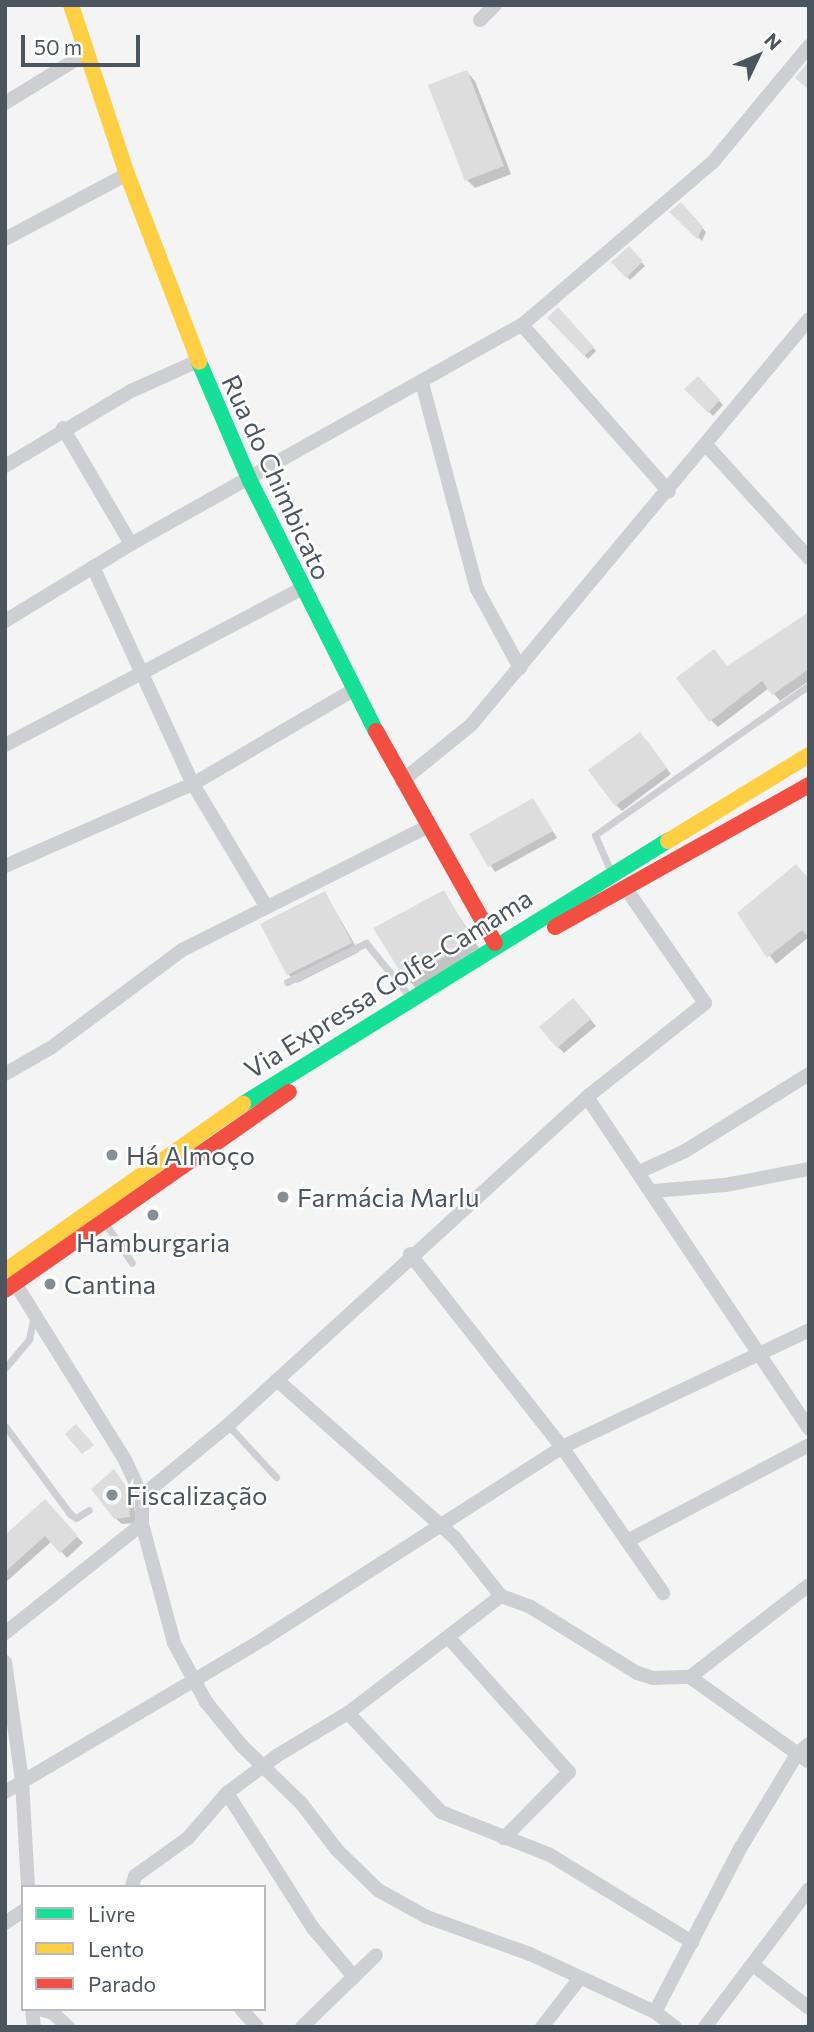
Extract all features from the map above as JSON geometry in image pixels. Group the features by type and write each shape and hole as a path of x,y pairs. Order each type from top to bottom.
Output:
{"main road":[{"name":"Rua do Chimbicato","path":"71,5 127,174 198,361 250,481 301,589 402,781 495,943"},
{"name":"Via Expressa Golfe-Camama","path":"9,1281 272,1083 495,943 809,755"},
{"name":"Via Expressa Golfe-Camama","path":"9,1281 104,1223 310,1078 451,989 625,887 809,785"}],"street":[{"path":"480,20 495,5"},
{"path":"5,621 131,544 250,481 522,325 713,162 809,46"},
{"path":"5,103 86,54"},
{"path":"5,239 127,174"},
{"path":"402,781 471,725 669,492 809,319"},
{"path":"522,325 669,492"},
{"path":"5,466 63,429 198,361"},
{"path":"422,383 477,589 520,668"},
{"path":"63,429 131,544"},
{"path":"707,446 809,558"},
{"path":"93,567 193,784 266,906"},
{"path":"5,745 301,589"},
{"path":"5,866 193,784 354,690"},
{"path":"5,1074 52,1047 182,950 427,827"},
{"path":"142,1496 228,1425 410,1254 587,1097 705,1003 625,887"},
{"path":"639,1172 685,1151 809,1074"},
{"path":"587,1097 653,1191 809,1428"},
{"path":"653,1191 725,1185 809,1169"},
{"path":"410,1254 562,1447 629,1540 663,1593"},
{"path":"9,1281 34,1313 125,1460 142,1496 142,1524 174,1643 223,1726 378,1890 426,1917 479,1933 655,2012 675,2027"},
{"path":"5,1792 439,1527 562,1447 809,1330"},
{"path":"276,1381 439,1527 455,1538 501,1596 529,1606 637,1673 653,1678 690,1676 809,1585"},
{"path":"629,1540 809,1445"},
{"path":"5,1633 142,1524"},
{"path":"133,1885 135,1877 188,1838 227,1793 263,1766 348,1713 501,1596"},
{"path":"449,1638 569,1772 504,1838"},
{"path":"5,1662 22,1780 28,1885"},
{"path":"690,1676 803,1758"},
{"path":"348,1713 441,1812 568,1865 692,1941"},
{"path":"655,2012 692,1941 809,1744"},
{"path":"227,1793 313,1928 354,1977"},
{"path":"705,2027 809,1889"},
{"path":"5,1923 21,1912"},
{"path":"302,2027 376,1955"},
{"path":"752,1965 809,2008"},
{"path":"542,2027 580,1978"},
{"path":"43,2011 68,2027"},
{"path":"243,2011 257,2027"}],"lane":[{"path":"612,873 594,836 809,684"},
{"path":"287,982 366,943 409,997"},
{"path":"104,1223 132,1264"},
{"path":"5,1368 29,1339 34,1313"},
{"path":"228,1425 276,1477"},
{"path":"5,1426 69,1514 76,1517 89,1510"}],"building":[{"path":"809,61 809,90 795,78"},
{"path":"467,70 504,166 465,181 428,85"},
{"path":"681,202 703,227 697,239 669,212"},
{"path":"629,246 643,261 626,278 611,262"},
{"path":"558,307 594,347 584,356 547,318"},
{"path":"698,376 720,400 708,413 684,389"},
{"path":"809,612 809,669 772,695 762,681 709,722 676,678 714,649 727,666"},
{"path":"640,732 667,768 615,806 588,770"},
{"path":"533,798 553,831 488,867 469,834"},
{"path":"796,864 809,879 809,938 802,930 767,958 737,913"},
{"path":"444,890 472,939 406,981 373,928"},
{"path":"325,891 352,943 287,975 260,924"},
{"path":"573,998 591,1019 557,1048 539,1027"},
{"path":"76,1424 94,1445 82,1454 65,1434"},
{"name":"Fiscalização","path":"114,1469 128,1489 130,1517 114,1519 91,1489"},
{"path":"45,1499 78,1536 60,1553 45,1536 5,1572 5,1535"}],"traffic: fast":[{"path":"199,362 250,481 376,731"},
{"path":"243,1104 668,841"}],"traffic: slow":[{"path":"71,5 127,174 199,362"},
{"path":"668,841 809,755"},
{"path":"5,1271 243,1104"}],"traffic: jam":[{"path":"376,731 495,943"},
{"path":"555,927 809,785"},
{"path":"5,1290 289,1092"}],"place":[{"name":"Há Almoço","path":"112,1155"},
{"name":"Farmácia Marlu","path":"283,1197"},
{"name":"Hamburgaria","path":"153,1215"},
{"name":"Cantina","path":"50,1284"},
{"name":"Fiscalização","path":"112,1495"}]}
